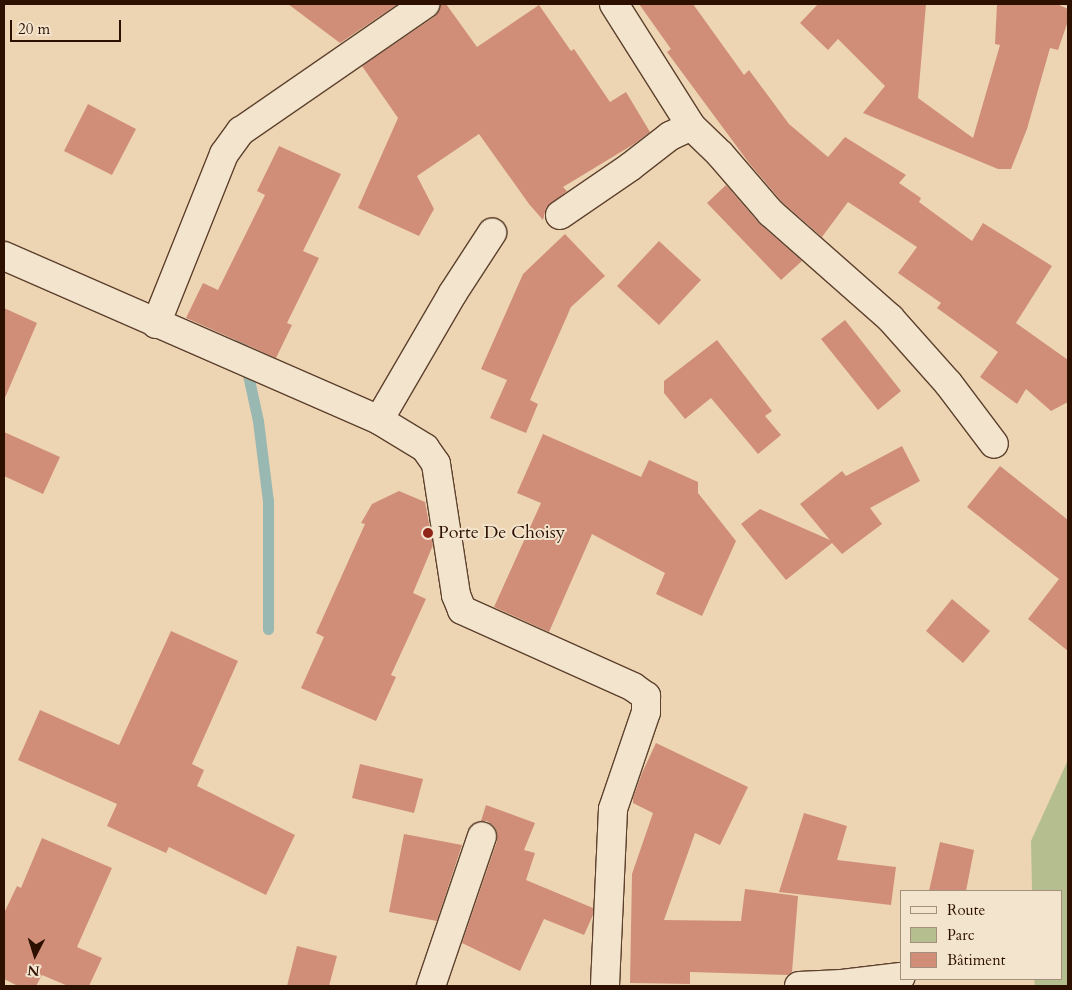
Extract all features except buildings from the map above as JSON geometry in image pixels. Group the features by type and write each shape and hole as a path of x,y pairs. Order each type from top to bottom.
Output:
{"street":[{"path":"156,324 224,154 241,131 425,4"},
{"path":"614,4 691,126 720,154 771,213 890,318 948,384 994,444"},
{"path":"560,215 630,167 670,136 691,126"},
{"path":"378,420 400,386 453,292 492,234"},
{"path":"4,256 378,420 425,448 436,464 456,595 462,610 633,687 646,696 646,712 613,809 605,986"},
{"path":"431,986 482,836"},
{"path":"799,986 842,984 900,977"}],"green space":[{"path":"1068,760 1068,986 1035,986 1034,980 1062,980 1062,890 1032,890 1031,841"}],"waterway":[{"path":"238,329 258,421 268,501 268,629"}],"place":[{"name":"Porte De Choisy","path":"428,533"}]}
